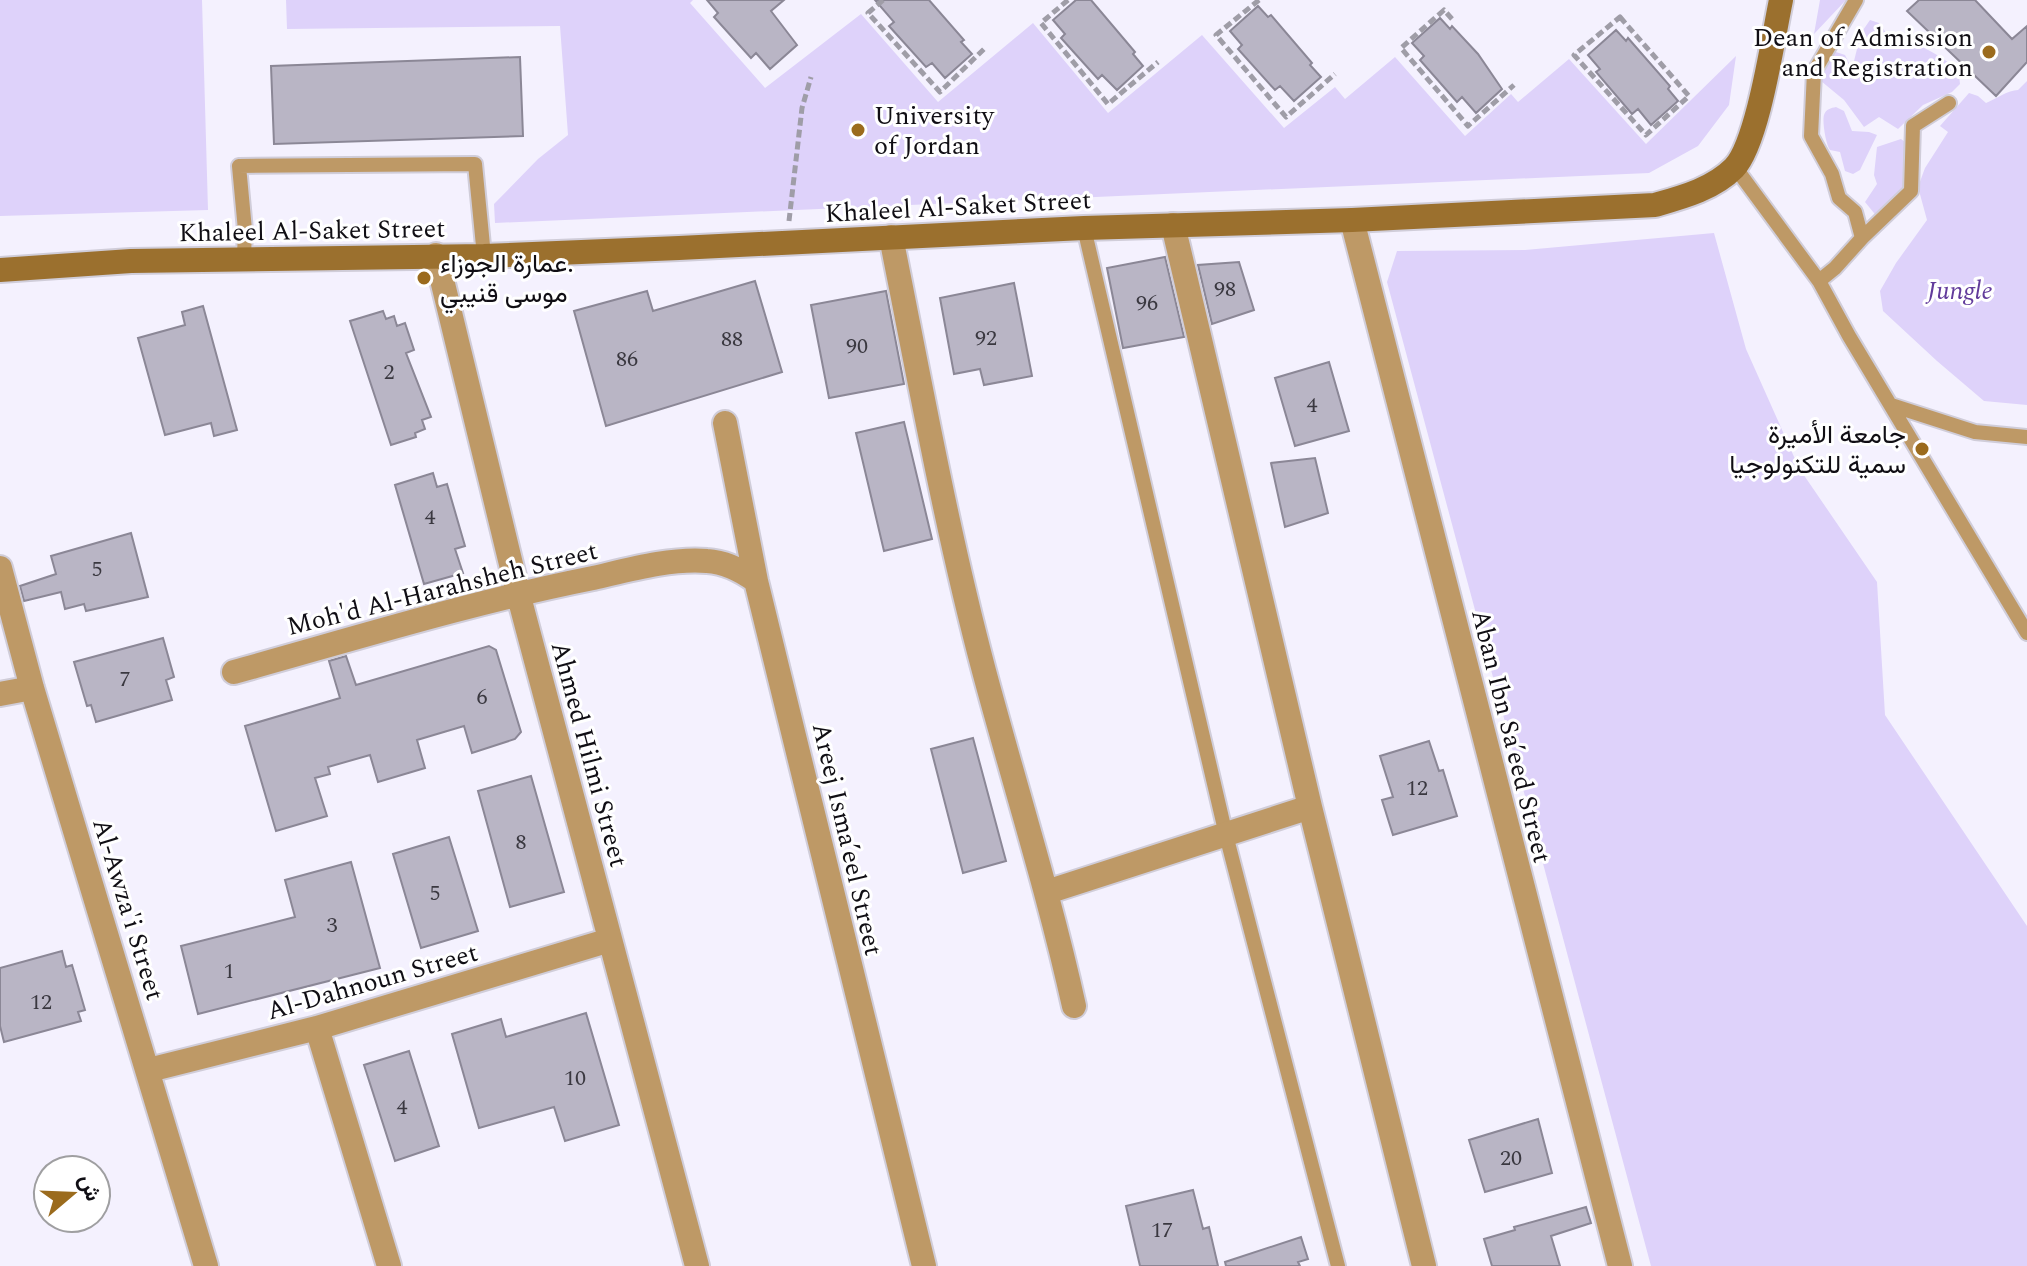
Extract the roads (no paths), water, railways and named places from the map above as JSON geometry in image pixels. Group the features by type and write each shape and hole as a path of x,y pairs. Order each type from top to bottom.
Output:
{"street":[{"name":"Khaleel Al-Saket Street","path":"0,270 244,257 484,256 1655,205 1698,192 1735,167 1752,137 1781,0"},
{"name":"Aban Ibn Sa’eed Street","path":"1352,220 1620,1266"},
{"path":"1173,225 1310,807 1424,1266"},
{"path":"891,237 937,465 984,669 1047,892 1074,1006"},
{"name":"Ahmed Hilmi Street","path":"436,255 518,593 697,1266"},
{"name":"Areej Isma’eel Street","path":"725,423 756,581 924,1266"},
{"name":"Moh'd Al-Harahsheh Street","path":"234,672 518,593 658,566 703,560 723,563 756,581"},
{"name":"Al-Awza'i Street","path":"0,568 32,688 206,1266"},
{"path":"0,694 32,688"},
{"path":"1047,892 1310,807"},
{"name":"Al-Dahnoun Street","path":"149,1070 317,1028 610,940"},
{"path":"317,1028 389,1266"}],"lane":[{"path":"1856,0 1814,72 1811,136 1832,174 1839,198 1855,212 1862,238"},
{"path":"1819,281 1911,191 1913,126 1949,103"},
{"path":"244,257 245,230 239,166 475,164 484,256"},
{"path":"1735,167 1819,281 2027,633"},
{"path":"1084,228 1226,835 1338,1266"},
{"path":"1891,405 1975,432 2027,437"}],"place":[{"name":"Dean of Admission and Registration","path":"1989,52"},
{"name":"University of Jordan","path":"858,130"},
{"name":"عمارة الجوزاء. موسى قنيبي","path":"424,278"},
{"name":"جامعة الأميرة سمية للتكنولوجيا","path":"1922,449"}],"park label":[{"name":"Jungle","path":"1960,290"}]}
